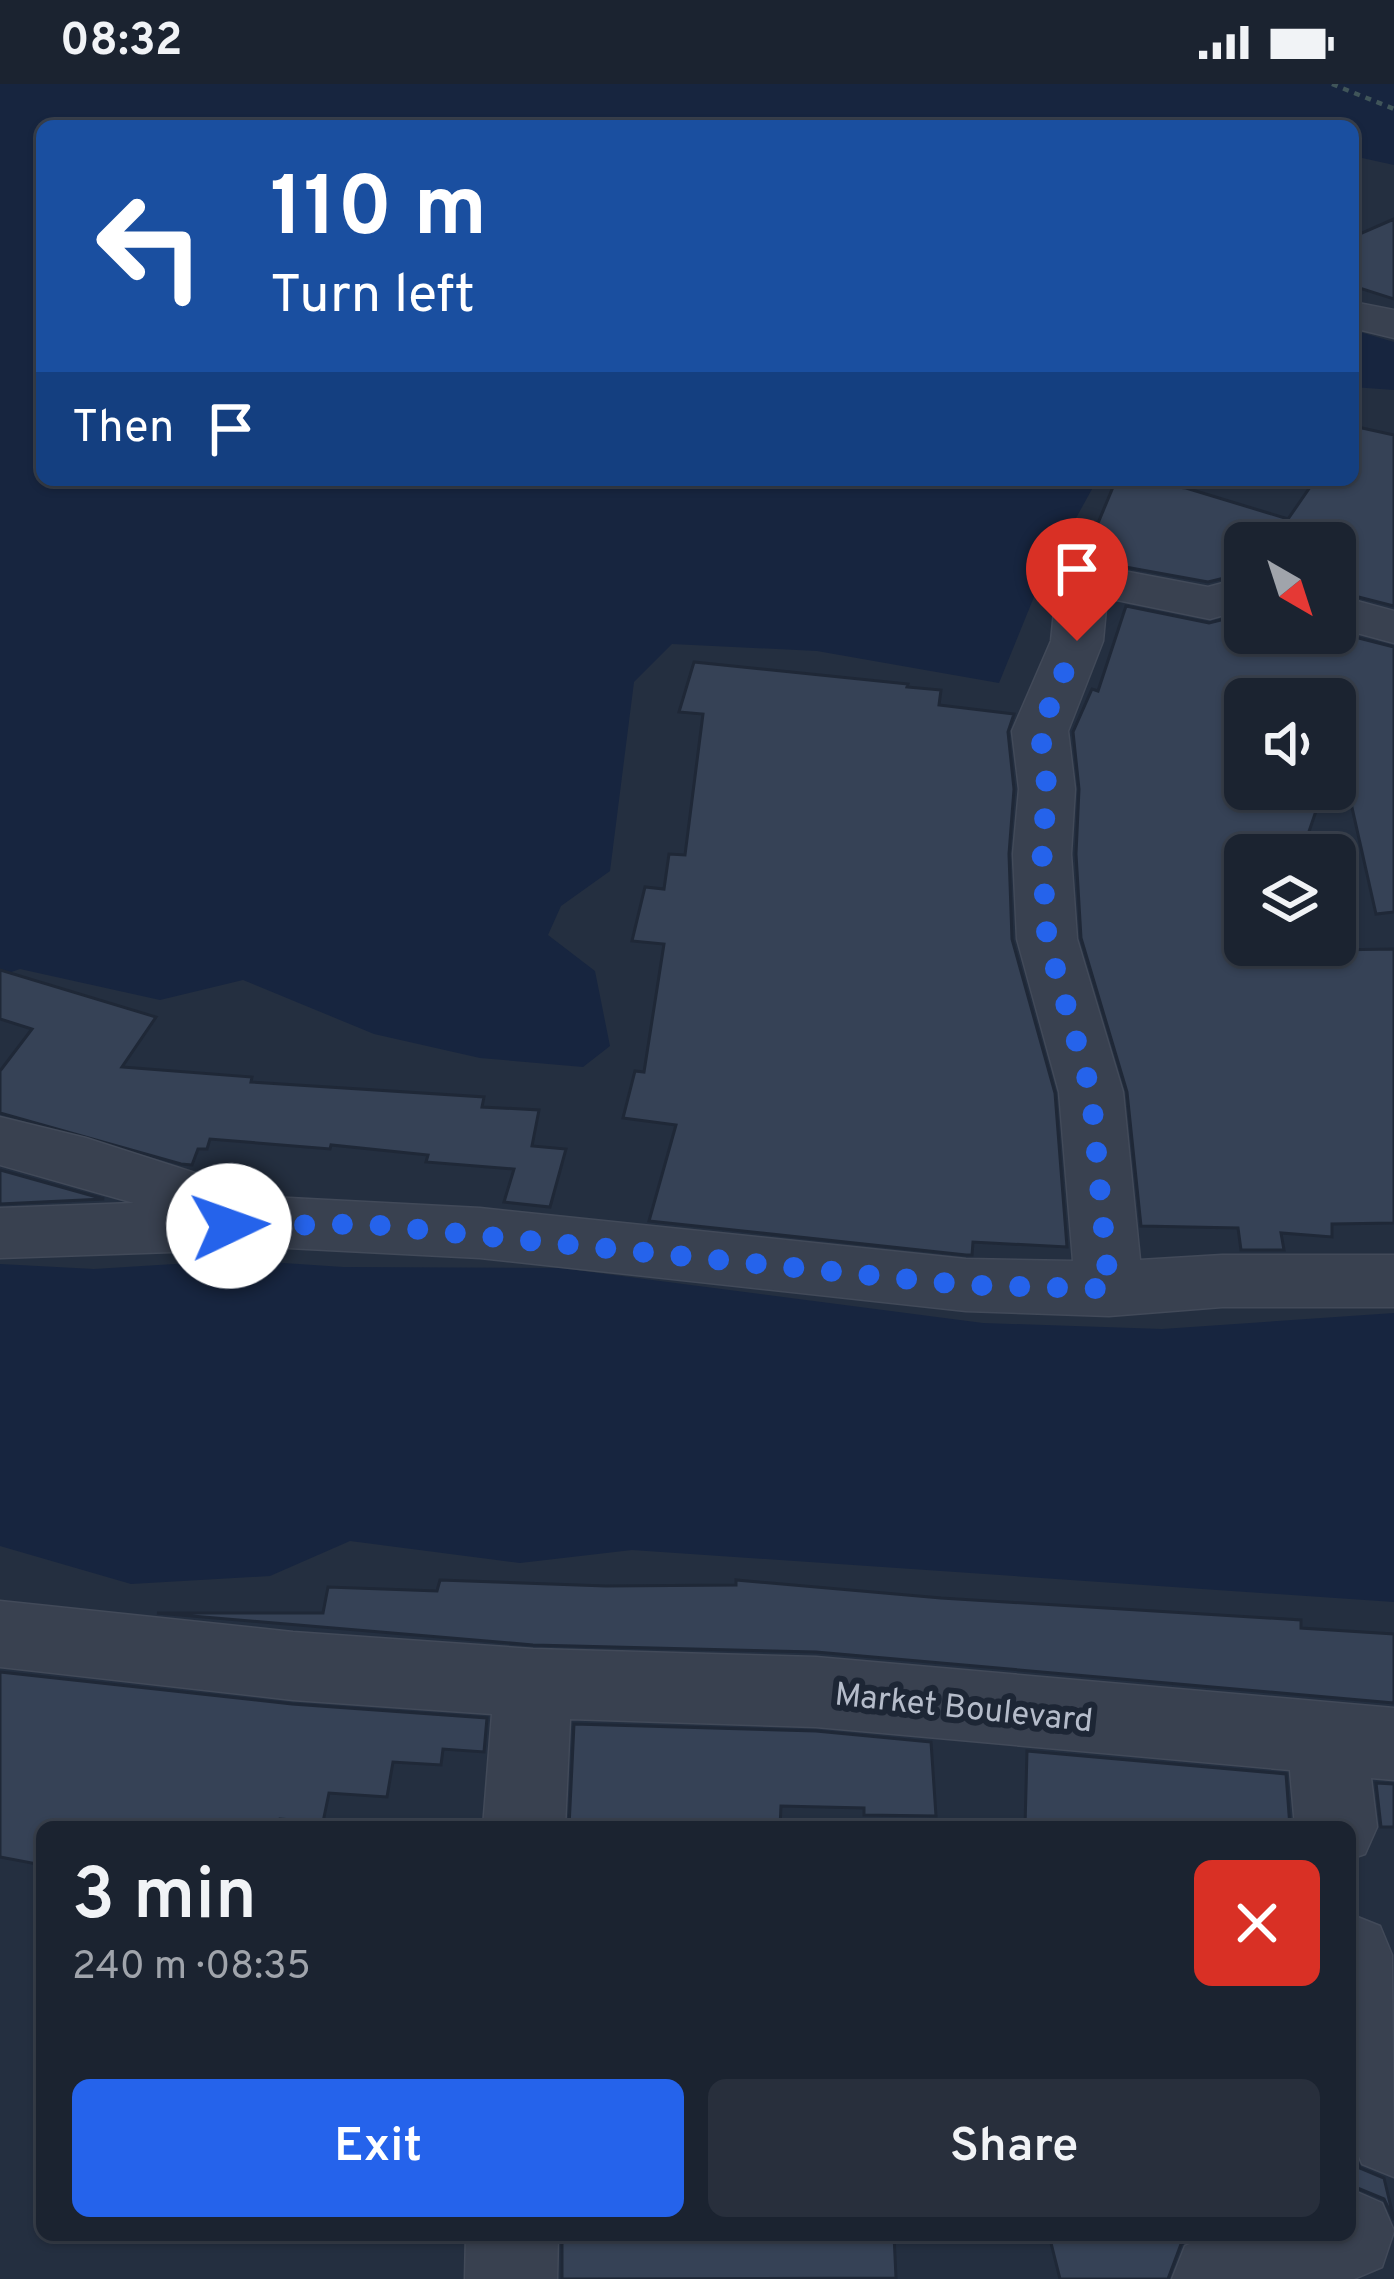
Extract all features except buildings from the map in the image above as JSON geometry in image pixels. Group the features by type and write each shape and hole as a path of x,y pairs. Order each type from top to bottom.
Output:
{"street":[{"path":"1359,316 1394,324"},
{"path":"1109,1289 1091,1092 1047,939 1042,854 1047,788 1040,730 1077,641 1082,592 1097,580 1210,604 1224,599"},
{"path":"1356,617 1394,627"},
{"path":"0,1141 86,1162 269,1222"},
{"path":"0,1233 150,1231 269,1222 480,1233 966,1285 1109,1289 1222,1281 1394,1281"},
{"name":"Market Boulevard","path":"0,1634 164,1654 533,1683 816,1692 1360,1743"},
{"path":"524,1821 533,1683"},
{"path":"1338,1821 1360,1743"},
{"path":"1356,1995 1394,2132"},
{"path":"1356,2233 1394,2220"},
{"path":"512,2241 512,2279"},
{"path":"1217,2279 1332,2241"}],"path":[{"path":"1335,85 1394,109"}],"water":[{"path":"0,84 1394,84 1394,165 1359,157 1359,120 36,120 36,486 1094,486 1038,587 999,683 817,651 672,644 634,682 610,871 561,906 548,935 595,971 610,1046 583,1067 480,1058 374,1034 243,980 160,1000 20,969 0,976"},
{"path":"1359,332 1394,342 1394,390 1359,387"},
{"path":"239,1260 343,1267 560,1268 983,1323 1162,1329 1394,1313 1394,1602 632,1550 520,1563 350,1541 270,1576 131,1584 0,1546 0,1264 94,1269"}],"route":[{"path":"229,1226 366,1224 966,1285 1109,1289 1091,1092 1047,939 1042,854 1047,788 1040,730 1077,641"}]}
